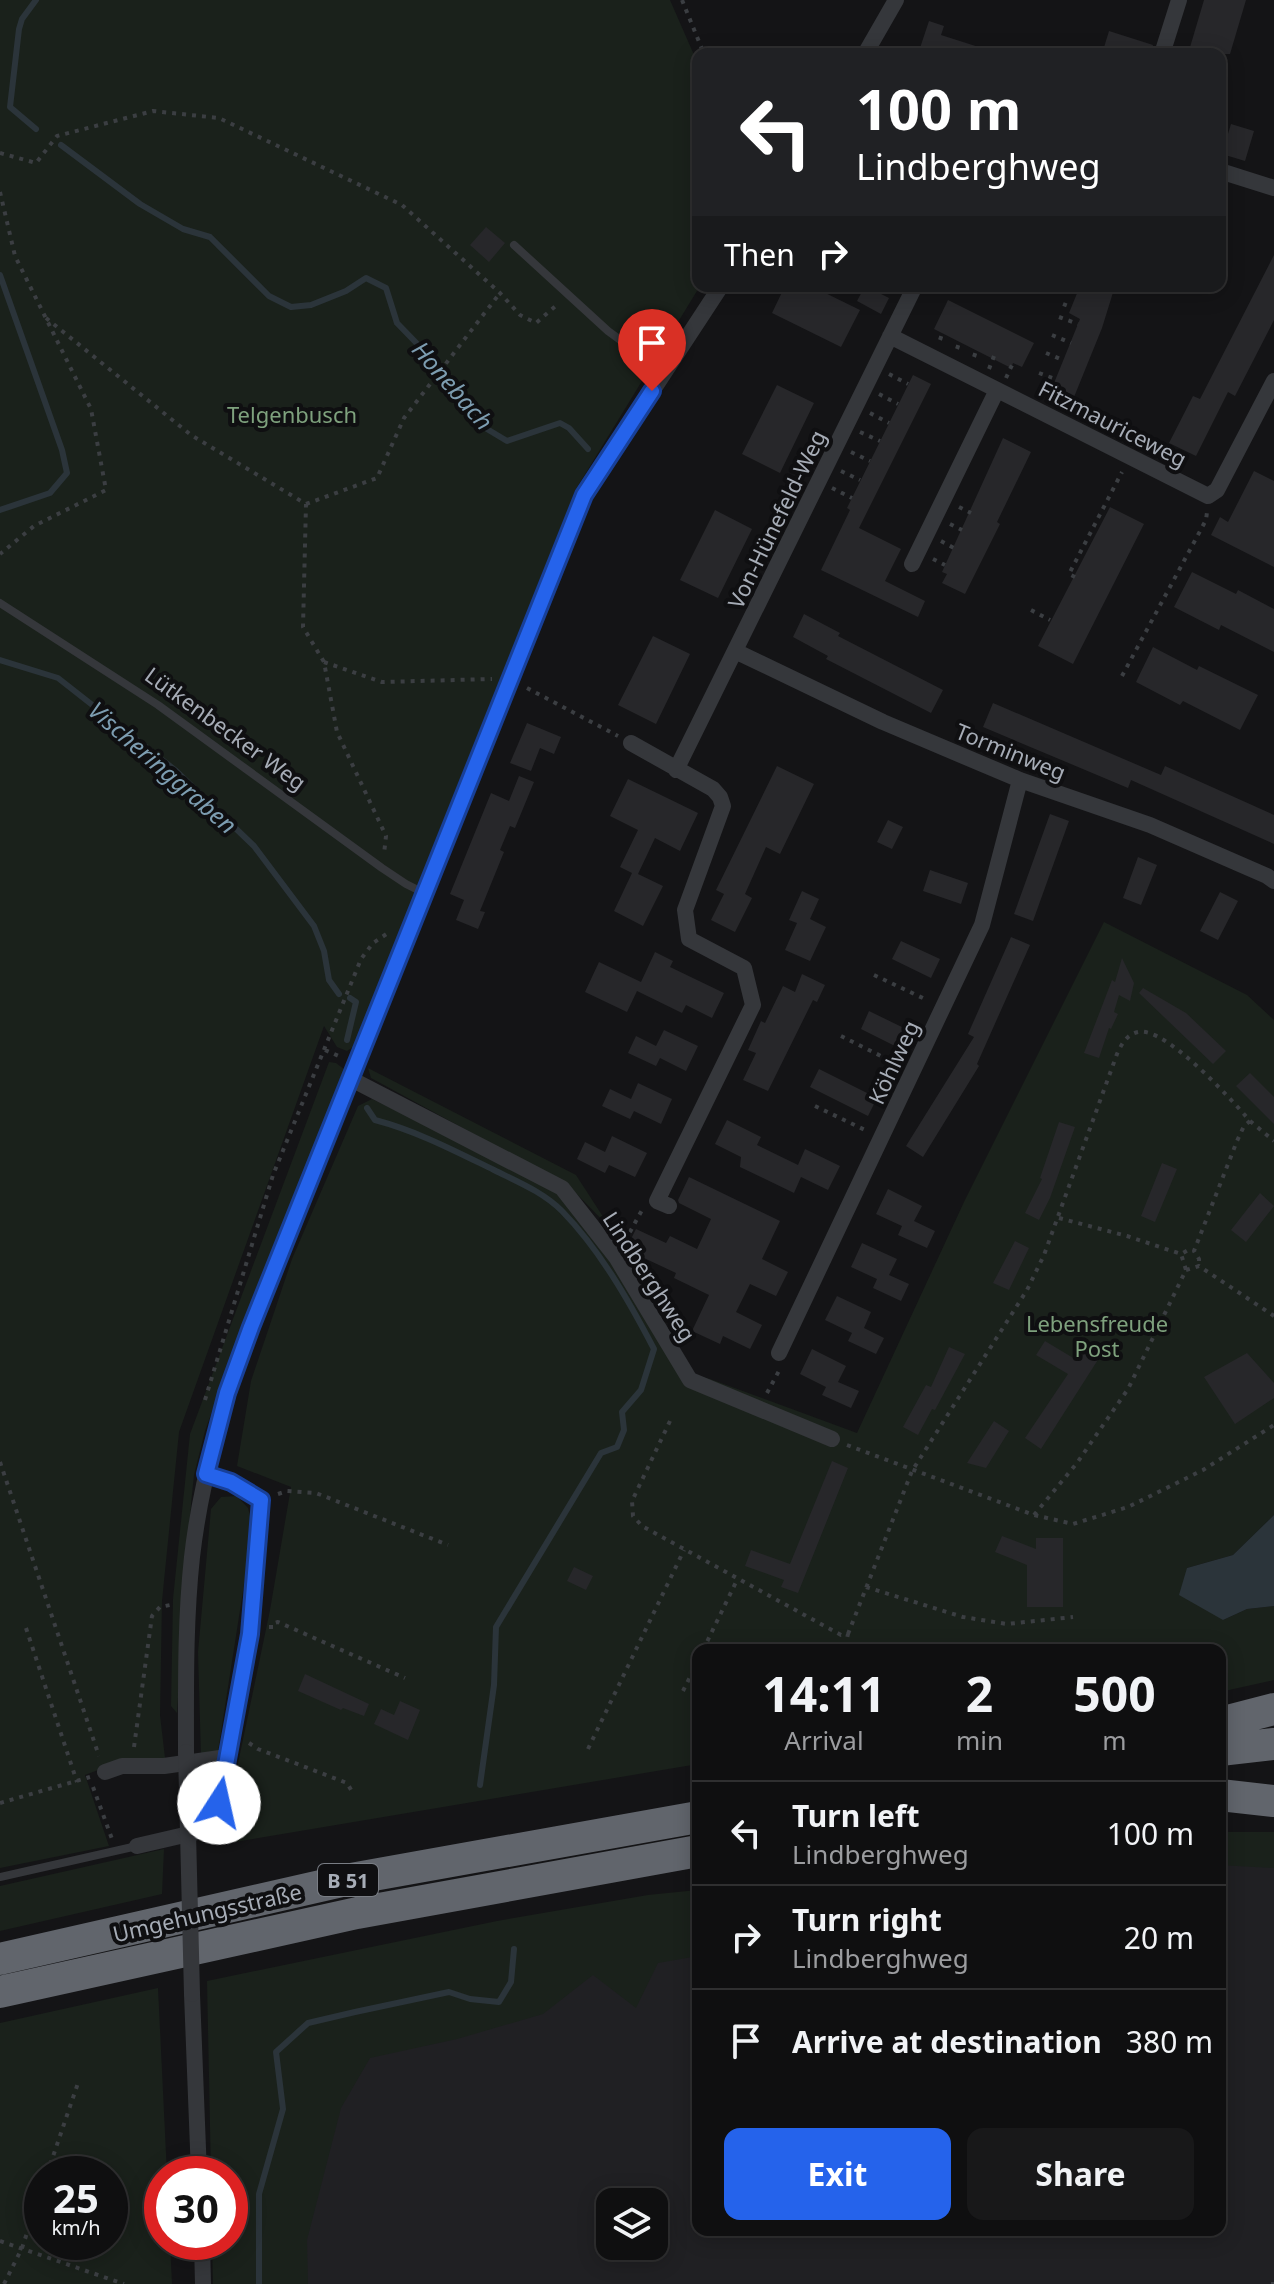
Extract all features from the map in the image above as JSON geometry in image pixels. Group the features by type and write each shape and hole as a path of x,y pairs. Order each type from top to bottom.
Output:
{"highway":[{"path":"1226,1721 1274,1709"},
{"path":"1226,1749 1274,1744"},
{"path":"1226,1786 1274,1780"},
{"path":"1226,1796 1274,1801"},
{"name":"Umgehungsstraße","path":"0,1959 351,1879 692,1818"},
{"name":"Umgehungsstraße","path":"0,1992 357,1913 692,1852"}],"street":[{"path":"868,48 896,0"},
{"path":"1164,48 1179,0"},
{"path":"1226,173 1274,188"},
{"path":"198,2156 186,1752 186,1634 192,1556 206,1474 227,1393 584,495 717,292"},
{"name":"Von-Hünefeld-Weg","path":"676,770 912,292"},
{"name":"Fitzmauriceweg","path":"890,336 1208,496"},
{"path":"1208,496 1217,490 1274,381"},
{"path":"912,564 997,390"},
{"name":"Torminweg","path":"735,651 883,722 1020,780 1150,825 1274,881"},
{"path":"631,743 713,789 720,797 723,806 685,910 689,939 744,968 753,1005 663,1204"},
{"name":"Köhlweg","path":"779,1353 982,925 1020,780"},
{"name":"Lindberghweg","path":"351,1079 562,1188 616,1257 690,1380 832,1439"},
{"path":"137,1846 206,1830 216,1820 250,1634 261,1500 231,1482 206,1474"},
{"path":"105,1772 122,1766 164,1766 227,1757"},
{"path":"202,2260 203,2284"}],"lane":[{"path":"514,245 608,331 664,372"},
{"name":"Lütkenbecker Weg","path":"0,603 158,705 382,868 424,893"},
{"path":"0,1877 137,1846"}],"path":[{"path":"682,0 702,48"},
{"path":"0,153 36,163 57,136 153,111 219,118 402,205 500,293 520,315 536,323 569,295"},
{"path":"0,192 15,256 91,409 106,490 34,526 0,554"},
{"path":"306,504 377,478 404,418 500,293"},
{"path":"1063,304 1071,307"},
{"path":"1059,317 1078,324"},
{"path":"46,318 191,435 306,504"},
{"path":"1052,335 1071,343"},
{"path":"1046,353 1063,360"},
{"path":"1039,373 1055,379"},
{"path":"1075,577 1069,574 1094,533 1130,457"},
{"path":"1122,676 1206,520 1208,496"},
{"path":"306,504 303,627 324,662 337,732 386,836 382,868"},
{"path":"1031,610 1050,620"},
{"path":"324,662 382,682 510,679 631,743"},
{"path":"203,1409 273,1175 361,959 373,943 392,930"},
{"path":"874,975 943,1008"},
{"path":"846,1644 912,1471 1027,1290 1059,1218 1123,1042 1136,1032 1147,1032 1172,1045 1274,1141"},
{"path":"841,1036 913,1072"},
{"path":"815,1106 881,1138"},
{"path":"1194,1251 1237,1141 1250,1121"},
{"path":"616,1257 643,1207 663,1204"},
{"path":"1059,1218 1181,1254 1194,1251 1199,1266"},
{"path":"1034,1515 1077,1463 1128,1389 1186,1270 1181,1254"},
{"path":"1186,1270 1199,1266"},
{"path":"1199,1266 1274,1316"},
{"path":"759,1409 785,1359 779,1353"},
{"path":"670,1421 632,1501 633,1516 642,1526 737,1580 832,1631 848,1634"},
{"path":"832,1439 1034,1515 1073,1524 1128,1507 1203,1470 1274,1425"},
{"path":"0,1462 105,1772"},
{"path":"261,1500 287,1491 316,1493 448,1545"},
{"path":"588,1749 685,1549"},
{"path":"706,1644 737,1580"},
{"path":"866,1587 963,1617 1007,1624 1073,1617"},
{"path":"134,1766 134,1744 152,1616 160,1607 168,1605"},
{"path":"268,1639 271,1624 278,1622 405,1678"},
{"path":"26,1628 77,1782"},
{"path":"683,1691 692,1673"},
{"path":"247,1736 249,1743 258,1749 347,1783 354,1795"},
{"path":"0,1803 90,1777 116,1851"},
{"path":"53,2156 78,2083"},
{"path":"0,2241 124,2284"},
{"path":"4,2284 24,2242"}],"shaded area":[{"path":"1274,1515 1274,1606 1247,1609 1223,1620 1179,1595 1187,1568 1233,1555"},
{"path":"1274,1841 1274,2284 253,2284 240,2018 692,1936 692,2236 1226,2236 1226,1845"}],"green space":[{"name":"Telgenbusch","path":"0,0 670,0 692,50 692,292 696,292 576,489 353,1047 347,1051 337,1047 324,1026 179,1432 162,1601 160,1715 165,1758 124,1760 85,1775 109,1846 0,1868"},
{"name":"Lebensfreude Post","path":"1104,922 1247,995 1274,1020 1274,1515 1233,1555 1187,1568 1223,1620 1247,1609 1274,1606 1274,1680 1226,1691 1226,1644 692,1644 692,1765 235,1842 226,1821 270,1610 291,1487 237,1466 251,1381 292,1259 358,1106 372,1099 526,1172 559,1195 591,1232 682,1372 710,1379 857,1433 964,1202"},
{"path":"329,1062 344,1069 239,1335 205,1431 194,1475 177,1713 171,1706 173,1599 190,1434"},
{"path":"368,1068 576,1175 611,1229 569,1186 371,1078"},
{"path":"237,1496 248,1508 253,1527 218,1751 201,1756 198,1652 211,1509 221,1497"},
{"path":"1226,1832 1274,1832 1274,1868 1226,1865"},
{"path":"164,1849 162,1894 0,1931 0,1886"},
{"path":"692,1891 692,1957 658,1963 636,2008 593,1975 543,2014 457,2039 370,2058 341,2108 307,2240 308,2284 213,2284 212,2260 248,2260 248,2156 211,2156 207,1981 497,1921 648,1895"},
{"path":"158,1988 166,2156 144,2156 144,2260 171,2260 172,2284 0,2284 0,2023"}],"building":[{"path":"1204,0 1246,0 1230,54 1226,54 1226,48 1190,48"},
{"path":"929,21 944,26 941,35 982,48 920,48"},
{"path":"1109,31 1153,45 1152,48 1104,48"},
{"path":"1231,124 1254,131 1245,161 1226,155"},
{"path":"486,227 505,243 489,262 470,245"},
{"path":"1274,255 1274,320 1235,396 1228,392 1196,456 1169,443 1193,396 1200,399"},
{"path":"782,292 823,292 860,310 841,347 772,313"},
{"path":"862,292 877,292 889,298 881,314 857,301"},
{"path":"1078,292 1113,292 1072,402 1050,393 1080,319 1069,313"},
{"path":"948,300 1034,343 1022,367 1013,363 1011,368 934,329"},
{"path":"913,375 931,384 859,528 901,549 885,581 925,601 918,617 821,570 850,510 847,508"},
{"path":"777,385 814,403 780,473 742,454"},
{"path":"1003,438 1031,452 965,594 942,583 947,574 942,572"},
{"path":"1254,471 1274,481 1274,567 1211,535 1220,517 1228,522"},
{"path":"1110,507 1144,524 1073,664 1038,646"},
{"path":"715,510 752,529 718,598 680,580"},
{"path":"1192,572 1236,594 1238,590 1274,609 1274,652 1221,625 1219,630 1174,607"},
{"path":"804,614 840,633 838,636 943,690 931,713 826,659 828,656 793,637"},
{"path":"653,636 690,654 656,724 618,705"},
{"path":"1153,647 1197,670 1199,666 1258,695 1240,730 1183,701 1180,705 1136,682"},
{"path":"993,703 1161,775 1165,766 1274,815 1274,844 1131,780 1128,788 983,727"},
{"path":"527,723 561,737 554,754 540,748 531,771 510,763"},
{"path":"777,766 814,784 780,854 766,847 745,894 752,898 735,932 711,920 724,894 716,890"},
{"path":"519,776 534,782 515,828 510,826 500,850 504,852 480,911 485,912 478,929 456,920 464,900 450,894 491,793 509,801"},
{"path":"628,779 698,813 680,851 655,838 638,874 663,886 643,926 614,911 632,873 620,867 638,830 610,816"},
{"path":"1050,814 1069,821 1033,921 1014,914"},
{"path":"888,820 903,827 892,849 877,842"},
{"path":"1138,857 1157,865 1141,905 1123,898"},
{"path":"930,870 968,883 961,904 923,891"},
{"path":"802,891 819,899 810,919 826,927 810,961 785,950 797,923 789,920"},
{"path":"1220,892 1238,901 1218,940 1200,931"},
{"path":"1011,937 1030,945 977,1064 979,1066 923,1157 906,1146 974,1037 968,1034"},
{"path":"901,941 940,959 931,978 892,959"},
{"path":"655,952 673,961 670,967 724,993 712,1018 686,1005 682,1013 637,991 627,1012 585,992 599,962 641,982"},
{"path":"1122,958 1134,983 1130,1001 1119,995 1114,1012 1118,1014 1109,1028 1099,1058 1084,1053 1112,980 1115,982"},
{"path":"802,974 825,985 817,1002 813,1000 768,1091 743,1080 756,1053 748,1050 761,1021 765,1023 783,986 795,992"},
{"path":"1143,988 1186,1013 1226,1051 1213,1064 1139,993"},
{"path":"869,1011 908,1030 899,1048 861,1029"},
{"path":"664,1030 698,1046 686,1071 660,1058 656,1066 628,1053 636,1036 656,1046"},
{"path":"819,1069 877,1098 868,1116 810,1087"},
{"path":"1250,1073 1274,1097 1274,1124 1236,1086"},
{"path":"638,1083 672,1099 661,1124 634,1111 630,1119 602,1106 610,1089 631,1099"},
{"path":"727,1120 761,1137 757,1145 798,1165 805,1149 840,1166 828,1190 801,1177 794,1193 740,1167 741,1157 715,1144"},
{"path":"1059,1122 1075,1127 1039,1220 1025,1213 1042,1179"},
{"path":"612,1136 647,1153 635,1177 609,1165 605,1173 577,1159 585,1142 605,1152"},
{"path":"1162,1163 1177,1169 1155,1222 1141,1216"},
{"path":"689,1177 780,1221 762,1259 788,1272 776,1296 750,1284 736,1312 762,1325 750,1349 723,1336 720,1344 692,1331 709,1295 674,1278 676,1273 644,1258 640,1266 627,1247 636,1229 666,1243 670,1236 697,1249 711,1219 679,1203"},
{"path":"888,1189 922,1206 914,1221 935,1231 927,1248 898,1235 902,1226 876,1214"},
{"path":"1260,1193 1274,1206 1246,1242 1231,1230"},
{"path":"1015,1241 1029,1248 1009,1290 993,1283"},
{"path":"862,1243 897,1259 889,1275 909,1284 901,1301 873,1288 877,1279 851,1267"},
{"path":"837,1296 871,1312 864,1328 884,1338 876,1354 848,1341 852,1333 825,1320"},
{"path":"1045,1341 1075,1359 1084,1344 1101,1355 1041,1449 1025,1438 1068,1374 1036,1355"},
{"path":"949,1347 965,1354 918,1435 903,1427 926,1385 931,1387"},
{"path":"812,1349 846,1366 838,1382 859,1391 851,1408 822,1395 826,1387 800,1374"},
{"path":"1247,1353 1274,1383 1274,1398 1235,1424 1204,1377"},
{"path":"994,1421 1009,1431 986,1468 967,1463"},
{"path":"832,1461 848,1468 798,1593 781,1587 784,1580 745,1566 751,1550 790,1564"},
{"path":"1002,1536 1036,1549 1036,1538 1063,1538 1063,1607 1027,1607 1027,1565 995,1552"},
{"path":"574,1567 593,1576 586,1590 567,1581"},
{"path":"305,1674 369,1704 364,1716 343,1708 341,1710 298,1691"},
{"path":"400,1701 420,1710 408,1740 374,1724 381,1709 394,1715"}],"waterway":[{"name":"Honebach","path":"36,0 22,19 19,29 10,107 36,129"},
{"name":"Honebach","path":"61,145 140,204 183,229 210,237 269,296 291,307 311,305 346,291 366,278 386,288 397,323 460,388 482,426 507,441 560,423 569,428 588,449"},
{"path":"0,275 62,450 67,473 50,493 0,510"},
{"name":"Vischeringgraben","path":"0,660 58,678 175,770 254,846 314,926 324,951 329,980 339,994"},
{"name":"Vischeringgraben","path":"347,1040 356,1002 350,998"},
{"name":"Vischeringgraben","path":"367,1108 375,1120 450,1149 530,1188 555,1204 601,1259 654,1349 641,1390 622,1412 624,1430 617,1447 601,1453 496,1627 494,1685 480,1785"},
{"name":"Vischeringgraben","path":"259,2284 259,2194 283,2109 276,2052 308,2023 355,2012 449,1992 470,1999 499,2002 511,1982 514,1949"}],"route":[{"path":"219,1803 250,1634 261,1500 231,1482 206,1474 227,1393 584,495 652,391"}]}
